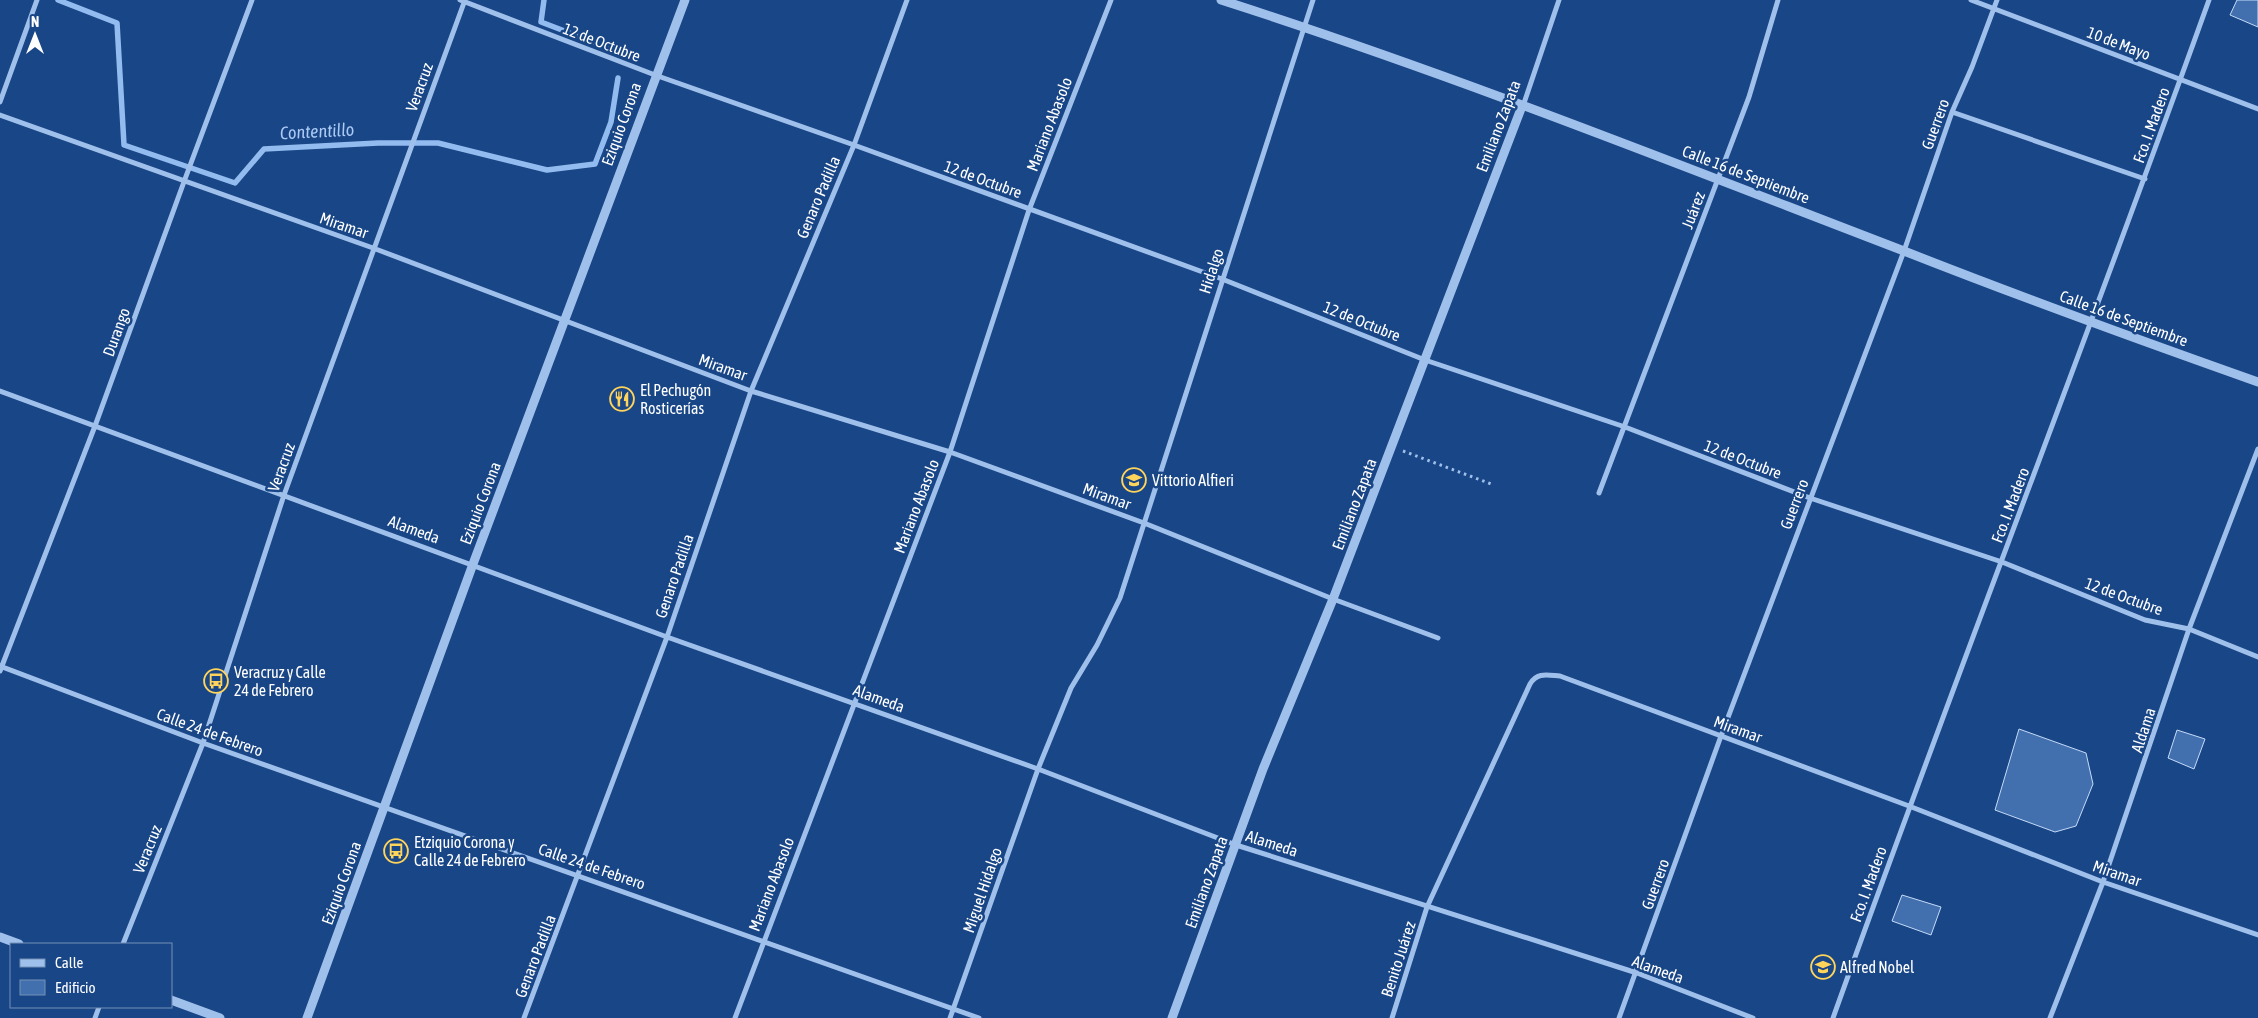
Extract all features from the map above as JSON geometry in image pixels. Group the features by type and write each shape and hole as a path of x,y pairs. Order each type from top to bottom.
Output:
{"street":[{"name":"Durango","path":"0,668 95,426 184,180 252,0"},
{"name":"Eziquio Corona","path":"307,1018 472,564 655,75 685,0"},
{"name":"Genaro Padilla","path":"524,1018 579,875 666,637 751,391 854,145 907,0"},
{"name":"Mariano Abasolo","path":"735,1018 950,452 1029,210 1111,0"},
{"name":"Calle 16 de Septiembre","path":"1221,0 1303,26 1719,178 2091,322 2258,382"},
{"name":"Hidalgo","path":"1038,769 1071,688 1098,645 1120,598 1303,26 1313,0"},
{"name":"Emiliano Zapata","path":"1172,1018 1263,769 1333,599 1392,447 1522,106 1559,0"},
{"name":"Juárez","path":"1599,493 1647,360 1719,178 1749,96 1778,0"},
{"name":"10 de Mayo","path":"1971,0 2258,109"},
{"name":"Guerrero","path":"1619,1018 1637,973 1721,736 1904,251 1952,112 1972,67 1997,0"},
{"name":"Fco. I. Madero","path":"1833,1018 1909,806 2145,179 2209,0"},
{"name":"12 de Octubre","path":"463,1 655,75 854,145 1222,279 1425,360 1624,427 1810,498 2002,562 2145,620 2189,629 2258,657"},
{"name":"Veracruz","path":"123,943 203,743 284,495 463,1"},
{"path":"0,102 36,2"},
{"path":"1952,112 2145,179"},
{"name":"Miramar","path":"0,115 373,248 564,322 751,391 950,452 1144,523 1333,599 1438,638"},
{"name":"Alameda","path":"0,391 666,637 854,702 1038,769 1236,845 1637,973 1753,1018"},
{"name":"Aldama","path":"2050,1018 2103,882 2189,629 2258,449"},
{"name":"Calle 24 de Febrero","path":"0,668 384,808 764,940 979,1018"},
{"name":"Miramar","path":"1427,907 1534,678 1542,674 1560,676 1909,806 2103,882 2258,935"},
{"name":"Miguel Hidalgo","path":"950,1018 1038,769"},
{"name":"Benito Juárez","path":"1392,1018 1427,907"},
{"path":"0,937 16,943"},
{"path":"172,1000 220,1018"}],"path":[{"path":"1392,447 1494,485"}],"building":[{"path":"2237,0 2258,0 2258,27 2230,15"},
{"path":"2019,729 2086,753 2093,784 2076,826 2055,832 1995,810"},
{"path":"2177,730 2205,739 2194,769 2168,758"},
{"path":"1902,895 1941,907 1931,935 1892,921"}],"waterway":[{"name":"Contentillo","path":"58,0 117,23 124,145 235,183 264,149 378,143 438,143 547,170 595,164 611,122 618,78"},
{"name":"Contentillo","path":"544,0 541,22 622,53"}],"place":[{"name":"El Pechugón Rosticerías","path":"622,399"},
{"name":"Vittorio Alfieri","path":"1134,480"},
{"name":"Veracruz y Calle 24 de Febrero","path":"216,681"},
{"name":"Etziquio Corona y Calle 24 de Febrero","path":"396,851"},
{"name":"Alfred Nobel","path":"1823,967"}]}
